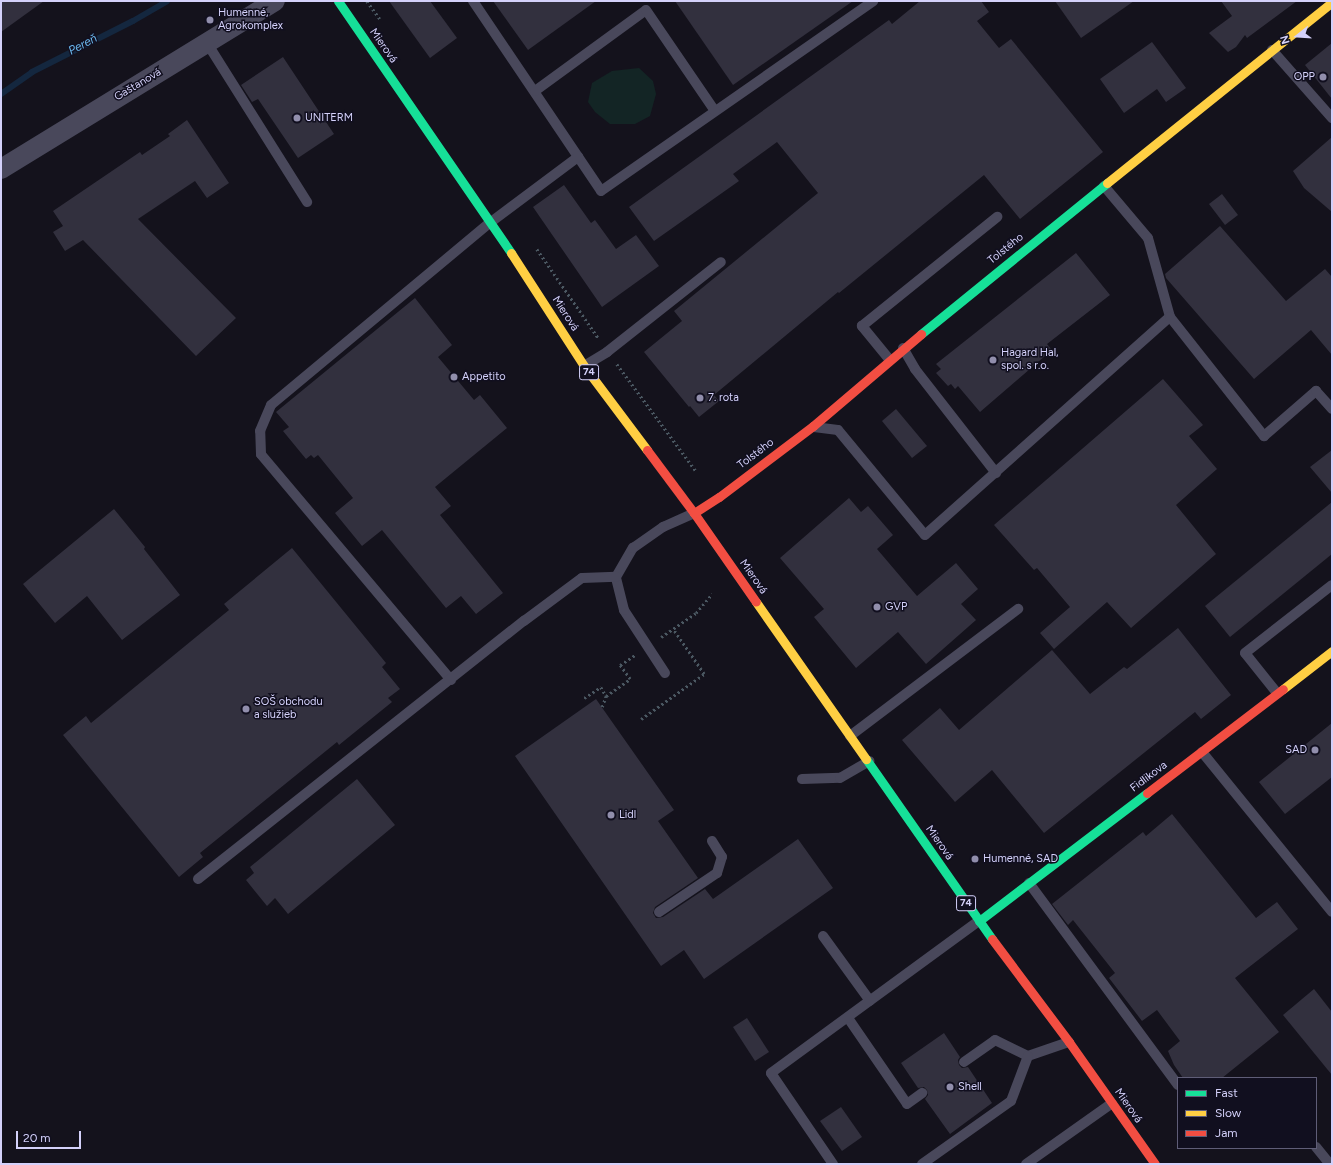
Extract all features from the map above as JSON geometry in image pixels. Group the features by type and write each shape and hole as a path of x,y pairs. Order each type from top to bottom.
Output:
{"main road":[{"name":"Mierová","path":"338,1 491,222 584,366 694,513 869,761 979,921 1069,1042 1155,1164"},
{"name":"Tolstého","path":"694,513 719,497 812,426 889,359 1332,2"},
{"name":"Fidlikova","path":"979,921 1202,752 1332,651"}],"street":[{"name":"Gaštanová","path":"1,169 274,1"}],"lane":[{"path":"473,1 601,191 873,1"},
{"path":"535,91 646,10 715,111"},
{"path":"207,43 307,202"},
{"path":"1272,50 1332,118"},
{"path":"451,680 261,454 260,431 271,405 491,222 578,157"},
{"path":"1104,186 1148,238 1170,317 1264,436 1316,391 1332,409"},
{"path":"889,359 862,326 997,217"},
{"path":"584,366 607,352 722,262"},
{"path":"812,426 838,430 925,535 1170,317"},
{"path":"903,348 915,369 996,473"},
{"path":"665,673 624,610 616,577 633,548 663,527 694,513"},
{"path":"198,879 524,621 582,578 616,577"},
{"path":"1278,693 1246,653 1332,586"},
{"path":"850,736 1018,609"},
{"path":"1202,752 1329,901 1332,912"},
{"path":"802,779 840,778 869,761"},
{"path":"659,912 717,873 722,857 712,841"},
{"path":"1029,883 1177,1084"},
{"path":"833,1164 771,1073 979,921"},
{"path":"823,936 870,1001"},
{"path":"848,1018 907,1104 922,1093"},
{"path":"964,1062 995,1040 1028,1056 1069,1042"},
{"path":"922,1164 1012,1100 1028,1056"},
{"path":"1026,1164 1112,1104"},
{"path":"1317,1148 1330,1164"}],"path":[{"path":"367,1 381,20"},
{"path":"536,247 607,352 696,471"},
{"path":"584,698 601,687 606,696"}],"shaded area":[{"path":"639,68 653,81 656,94 650,116 635,124 610,124 595,112 588,102 592,83 612,71"}],"building":[{"path":"1,1 44,1 1,32"},
{"path":"389,1 430,1 457,38 430,58"},
{"path":"493,1 596,1 528,50"},
{"path":"675,1 853,1 733,85"},
{"path":"920,1 981,1 989,12 977,21 999,48 1011,39 1103,152 1020,219 984,175 839,293 838,292 714,395 719,401 699,417 644,352 682,321 674,311 818,193 777,142 733,174 739,181 654,241 629,207 889,20 892,24"},
{"path":"1055,1 1134,1 1081,38"},
{"path":"1221,1 1297,1 1247,38 1245,35 1236,47 1228,52 1209,33 1232,16"},
{"path":"1152,42 1186,88 1166,102 1157,89 1124,113 1100,79"},
{"name":"OPP","path":"1332,43 1332,99 1305,65"},
{"name":"UNITERM","path":"283,57 334,134 298,158 258,99 252,102 241,85"},
{"path":"187,120 229,183 207,198 195,181 138,219 236,318 196,356 83,240 65,251 53,232 63,226 53,211 140,152 142,155 170,136 168,134"},
{"path":"1332,137 1332,212 1304,188 1293,171"},
{"path":"564,185 591,223 595,220 616,249 636,235 659,266 602,307 533,207"},
{"path":"1222,194 1238,215 1225,225 1209,204"},
{"path":"1220,226 1286,301 1325,269 1332,277 1332,355 1311,330 1254,379 1166,278 1165,274"},
{"path":"1076,253 1110,295 1047,344 1052,350 980,412 958,386 955,389 951,384 948,386 936,373 941,369 936,364"},
{"path":"415,298 452,345 438,357 474,400 480,395 507,428 435,487 451,506 440,515 503,593 476,614 461,596 446,608 382,530 362,546 335,513 353,498 318,455 314,458 311,455 306,459 283,431 289,427 276,412"},
{"path":"1163,379 1203,425 1189,436 1217,469 1176,505 1216,554 1131,628 1107,602 1054,649 1040,633 1070,607 1037,568 1034,570 994,525"},
{"path":"896,409 927,446 912,458 882,421"},
{"path":"1332,450 1332,493 1310,467"},
{"path":"849,498 861,512 868,506 893,535 877,549 917,596 956,563 978,589 961,604 976,620 926,664 898,632 856,668 814,617 824,609 780,558"},
{"path":"1332,502 1332,554 1230,637 1205,606"},
{"path":"114,509 145,547 144,549 180,595 122,640 87,596 55,623 23,584"},
{"name":"SOŠ obchodu a služieb","path":"292,548 386,663 382,667 400,689 388,698 392,702 339,745 337,742 200,853 203,857 179,877 63,735 86,716 91,723 229,610 224,604"},
{"path":"1178,628 1231,695 1201,719 1195,712 1044,833 992,770 955,802 902,740 940,708 959,730 1052,650 1090,694 1124,667 1127,669"},
{"name":"Lidl","path":"596,699 674,810 658,821 698,878 655,907 653,913 656,918 663,917 705,889 713,899 798,839 833,888 704,979 684,950 661,966 515,756"},
{"name":"SAD","path":"1332,723 1332,777 1285,814 1259,782"},
{"path":"357,779 395,825 288,914 275,898 267,906 246,880 254,873 250,867"},
{"path":"1172,814 1256,918 1277,902 1298,929 1235,978 1279,1032 1223,1077 1182,1077 1174,1065 1168,1051 1180,1041 1157,1010 1142,1021 1109,978 1115,973 1073,920 1068,925 1052,904 1143,832 1146,836"},
{"path":"1314,989 1332,1012 1332,1075 1283,1015"},
{"path":"747,1018 769,1052 755,1061 733,1027"},
{"name":"Shell","path":"944,1033 960,1057 958,1060 959,1065 962,1068 968,1067 992,1103 950,1134 925,1099 928,1095 927,1090 924,1087 918,1088 901,1063"},
{"path":"841,1107 862,1137 842,1151 820,1121"}],"waterway":[{"name":"Pereň","path":"1,94 32,72 133,21 167,1"}],"traffic: fast":[{"path":"338,1 511,253"},
{"path":"921,334 1107,183"},
{"path":"866,759 992,939"},
{"path":"979,921 1147,793"}],"traffic: slow":[{"path":"1107,183 1332,2"},
{"path":"511,253 584,366 647,450"},
{"path":"756,602 866,759"},
{"path":"1283,689 1332,651"}],"traffic: jam":[{"path":"694,513 719,497 813,426 921,334"},
{"path":"647,450 694,513 756,602"},
{"path":"1147,793 1283,689"},
{"path":"992,939 1069,1042 1155,1164"}],"place":[{"name":"Humenné, Agrokomplex","path":"210,20"},
{"name":"OPP","path":"1323,77"},
{"name":"UNITERM","path":"297,118"},
{"name":"Hagard Hal, spol. s r.o.","path":"993,360"},
{"name":"Appetito","path":"454,377"},
{"name":"7. rota","path":"700,398"},
{"name":"GVP","path":"877,607"},
{"name":"SOŠ obchodu a služieb","path":"246,709"},
{"name":"SAD","path":"1315,750"},
{"name":"Lidl","path":"611,815"},
{"name":"Humenné, SAD","path":"975,859"},
{"name":"Shell","path":"950,1087"}]}
